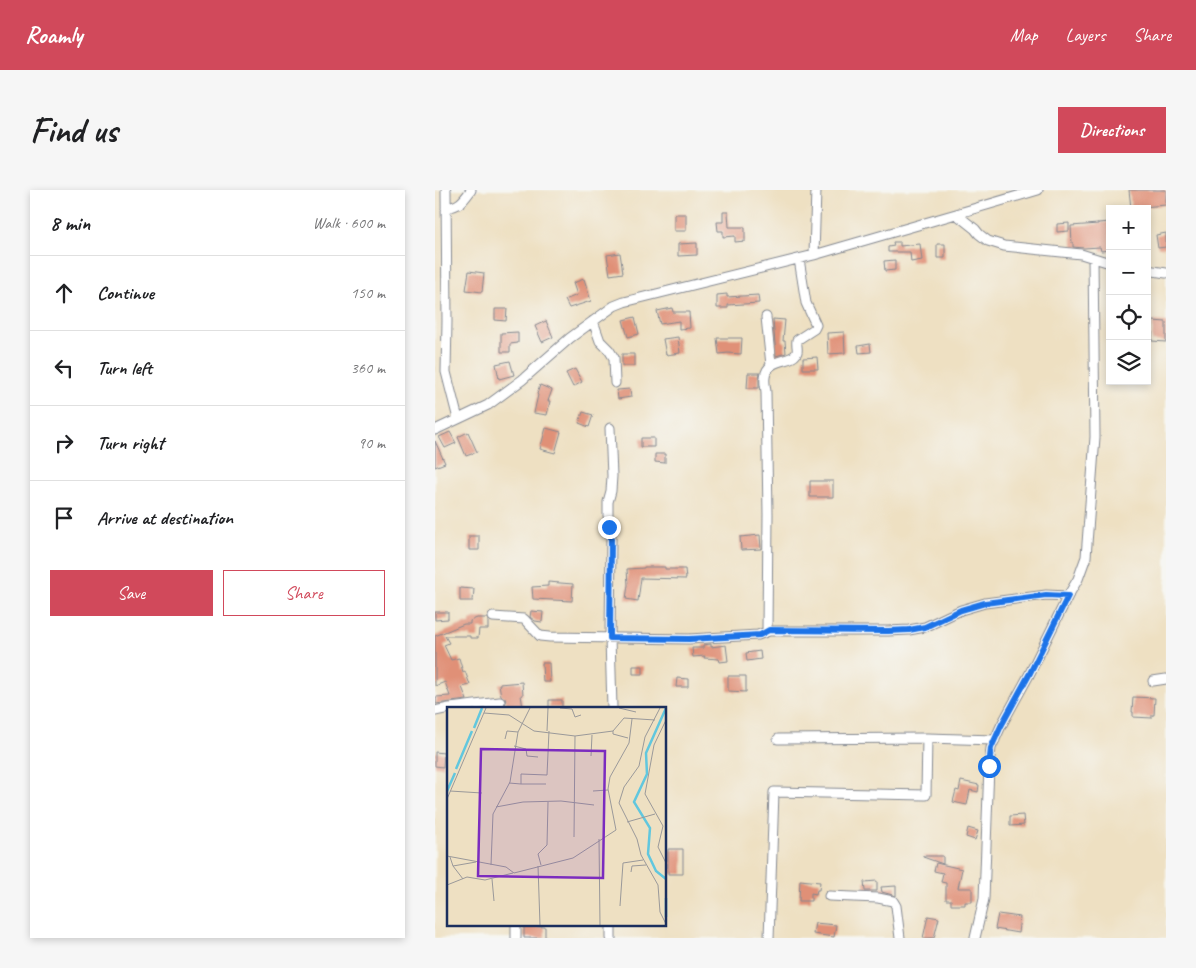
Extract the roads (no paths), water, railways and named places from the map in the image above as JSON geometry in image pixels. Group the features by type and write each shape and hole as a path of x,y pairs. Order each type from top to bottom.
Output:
{"street":[{"path":"446,190 446,372 458,419"},
{"path":"459,190 462,202"},
{"path":"446,208 454,207 462,202 471,190"},
{"path":"814,255 816,190"},
{"path":"435,430 488,404 522,380 570,338 614,306 624,302 814,255 1038,190"},
{"path":"957,214 988,241 1004,246 1081,254 1106,262"},
{"path":"975,938 983,899 991,748 1078,579 1085,557 1095,437 1093,258"},
{"path":"767,632 769,514 766,393 764,380 766,370 771,365 795,356 797,340 814,329 816,325 806,303 799,259"},
{"path":"1151,271 1166,273"},
{"path":"767,317 771,365"},
{"path":"593,322 600,341 614,358 615,383"},
{"path":"610,428 612,476 608,515 611,538 610,638 612,707"},
{"path":"493,617 523,619 540,636 689,639 760,635 783,630 909,630 925,627 961,610 985,603 1046,595 1068,596"},
{"path":"1153,681 1166,679"},
{"path":"458,707 500,702"},
{"path":"778,738 995,740"},
{"path":"769,938 774,792 926,795 927,738"},
{"path":"829,896 879,898 893,901 897,906 900,938"}]}
